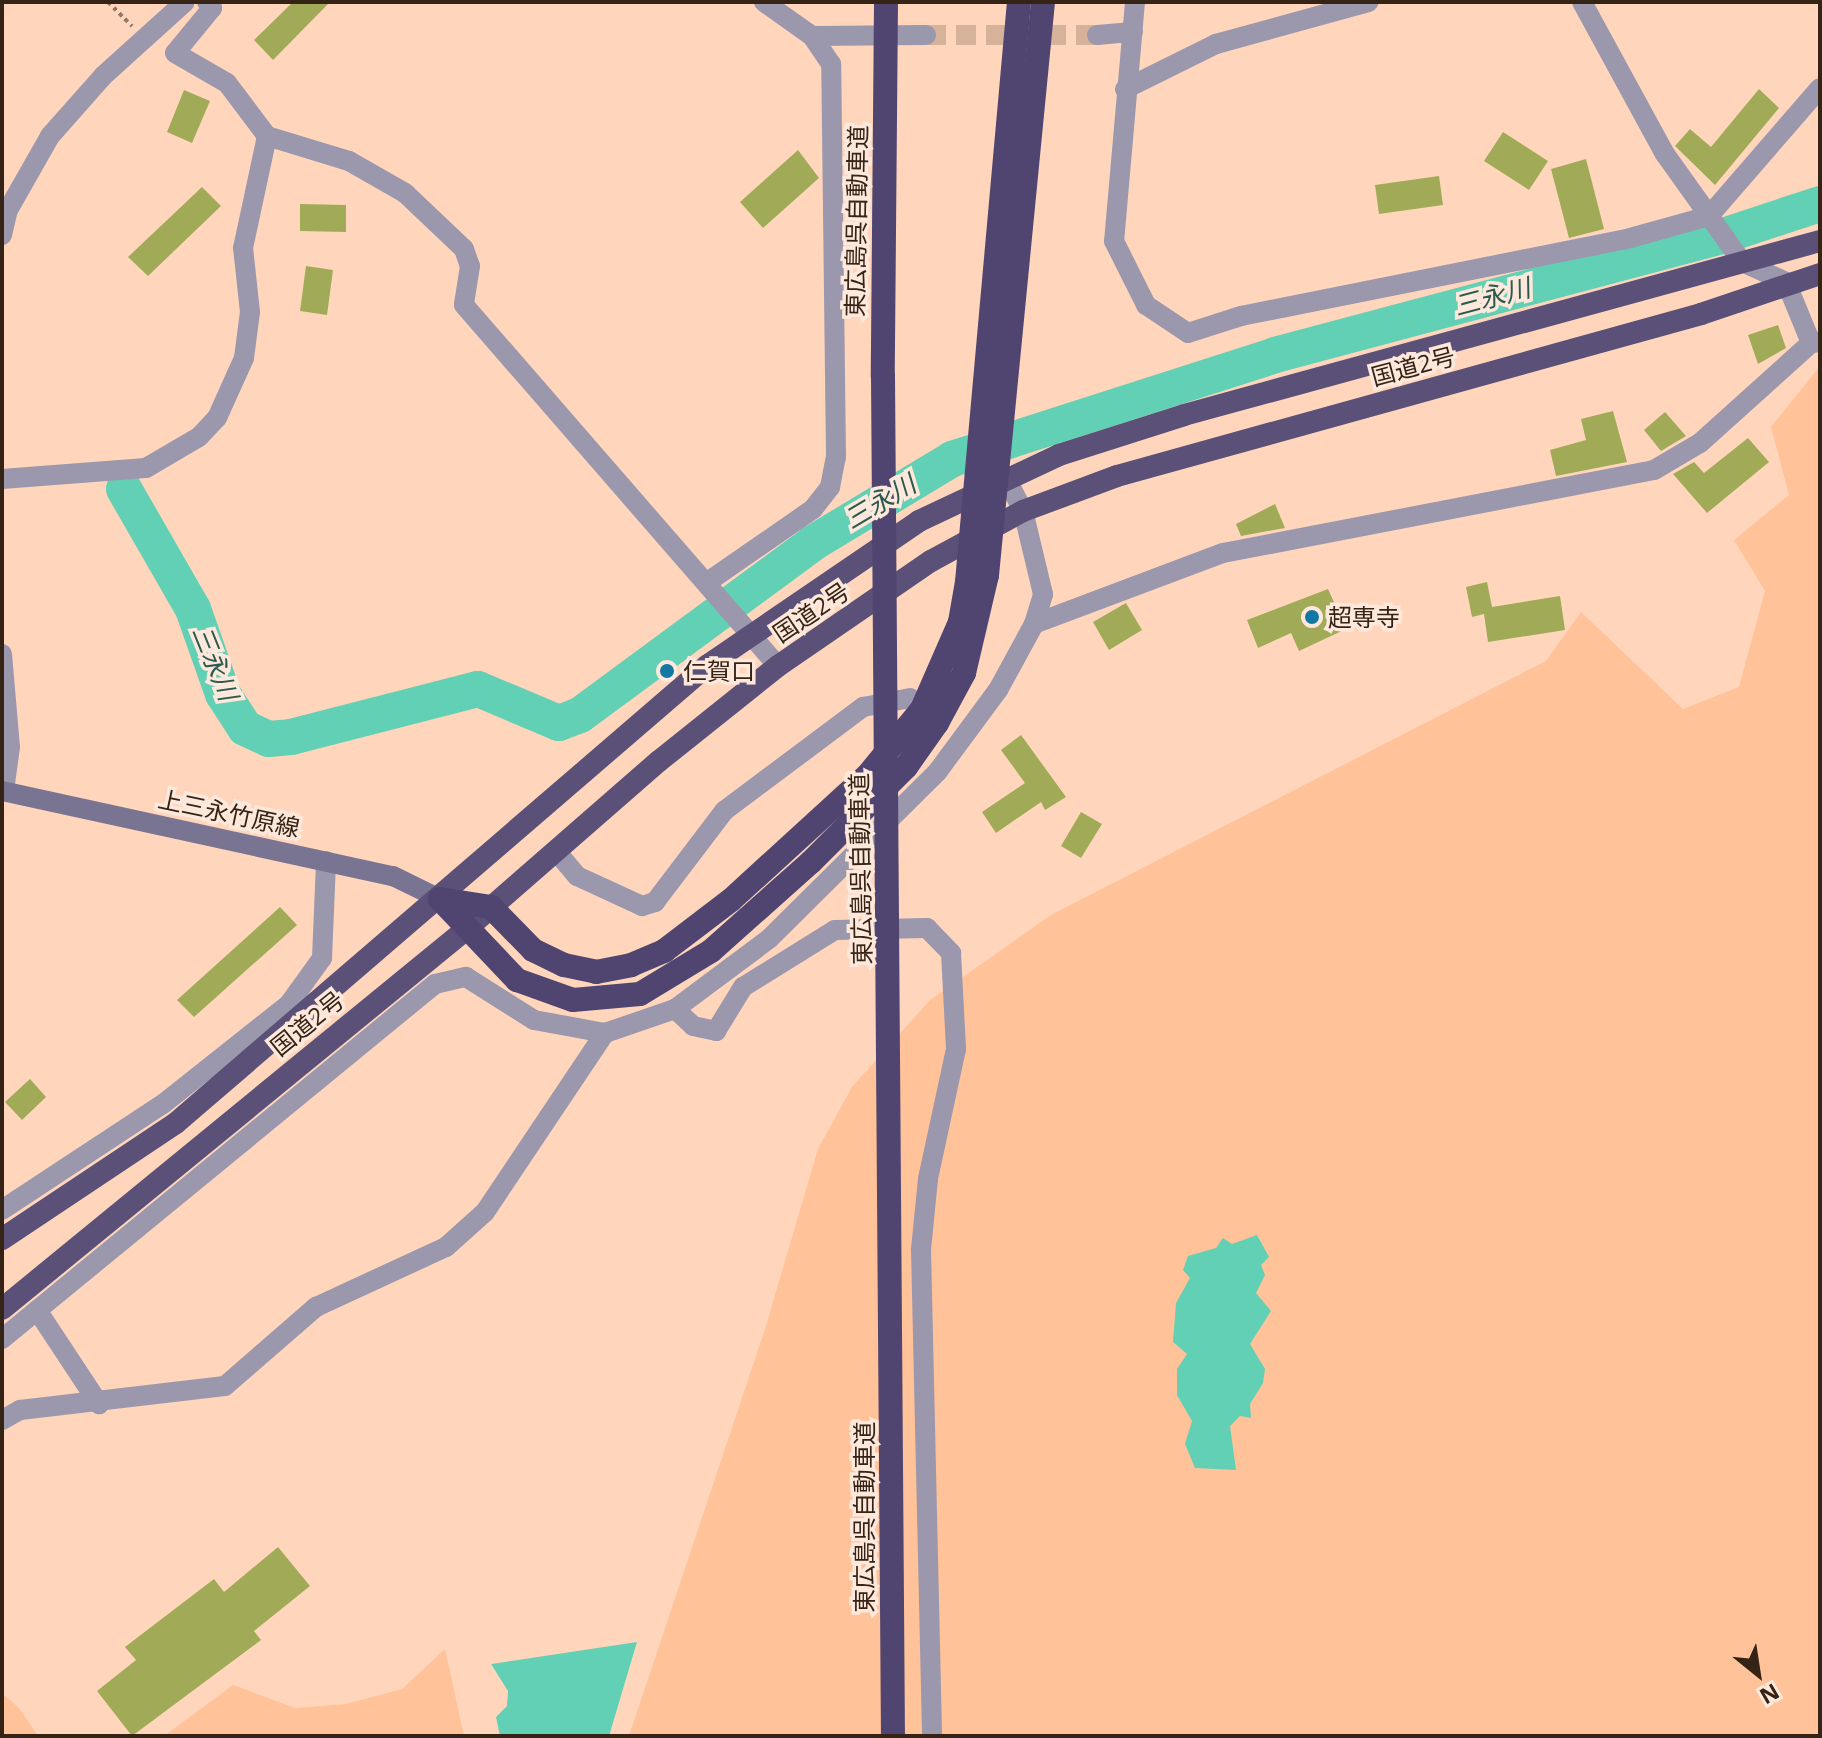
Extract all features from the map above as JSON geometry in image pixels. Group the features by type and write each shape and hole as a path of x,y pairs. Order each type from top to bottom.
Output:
{"highway":[{"name":"東広島呉自動車道","path":"886,2 893,1736"},
{"path":"994,400 1019,2"},
{"path":"440,899 464,931 517,980 573,1000 640,994 685,969 811,862 906,767 964,673 1043,2"},
{"name":"国道2号","path":"2,1239 176,1123 440,899 708,665 919,521 1059,455 1184,415 1820,241"},
{"name":"国道2号","path":"2,1309 343,1026 464,931 778,666 931,561 1023,511 1180,457 1701,314 1786,282 1820,274"},
{"path":"440,899 491,907 533,950 596,972 631,965 697,929 867,776 922,709 977,579"}],"main road":[{"name":"上三永竹原線","path":"3,795 393,876 440,899"}],"street":[{"path":"2,235 8,210 50,136 143,37 185,2"},
{"path":"207,2 212,8 175,53 227,83 267,136 349,161 405,193 464,249 470,266 464,305 709,581 778,666"},
{"path":"709,581 813,509 830,487 836,457 831,64 812,36 764,2"},
{"path":"1135,2 1114,241 1146,305 1166,324 1188,333 1241,316 1623,240 1709,216 1820,88"},
{"path":"1125,89 1216,44 1368,2"},
{"path":"1034,624 1223,553 1654,470 1700,443 1816,342 1786,282 1742,262 1665,154 1582,2"},
{"path":"1097,35 1133,32"},
{"path":"812,36 926,35"},
{"path":"2,479 146,468 199,437 217,418 244,358 250,312 243,248 267,136"},
{"path":"2,1339 435,984 466,977 534,1020 605,1033 675,1009 769,939 856,857 938,771 991,701 1034,624 1043,594 1023,511 1007,480"},
{"path":"2,654 10,747 3,795"},
{"path":"556,851 577,876 642,906 655,902 724,811 863,707 910,698"},
{"path":"962,699 991,701"},
{"path":"2,1210 163,1104 297,996 322,958 326,861"},
{"path":"675,1009 693,1026 716,1031 743,987 835,930 927,928 951,953 956,1049 928,1179 921,1249 932,1736"},
{"path":"343,1026 359,1044"},
{"path":"2,1420 20,1410 99,1404 225,1386 316,1307 446,1247 485,1212 605,1033"},
{"path":"37,1310 99,1404"}],"path":[{"path":"108,2 143,37"}],"shaded area":[{"path":"1820,366 1820,1736 629,1736 765,1329 818,1149 852,1087 930,1000 1051,915 1546,661 1581,612 1683,709 1739,687 1765,591 1734,540 1789,495 1771,427"},
{"path":"445,1649 464,1736 164,1736 233,1685 295,1708 346,1704 402,1689"},
{"path":"2,1693 19,1708 38,1736 2,1736"}],"water":[{"path":"1257,1235 1269,1257 1261,1265 1265,1275 1256,1293 1271,1311 1250,1344 1265,1369 1263,1383 1250,1404 1251,1418 1240,1416 1230,1426 1236,1470 1195,1468 1185,1444 1192,1421 1177,1395 1177,1369 1187,1354 1173,1342 1176,1303 1190,1278 1183,1270 1188,1256 1216,1248 1223,1238 1232,1244"},
{"path":"637,1642 609,1736 500,1736 496,1717 507,1706 508,1691 491,1664"}],"building":[{"path":"293,2 330,2 273,60 254,40"},
{"path":"1759,89 1779,108 1715,185 1675,146 1690,129 1711,147"},
{"path":"184,90 210,101 192,143 167,132"},
{"path":"1503,132 1548,161 1529,190 1484,161"},
{"path":"798,150 819,178 763,228 740,202"},
{"path":"1586,159 1604,229 1569,238 1551,169"},
{"path":"1439,176 1443,205 1379,214 1375,185"},
{"path":"202,187 221,206 148,276 128,257"},
{"path":"300,204 346,205 346,232 300,231"},
{"path":"306,266 333,270 327,315 300,311"},
{"path":"1778,325 1786,348 1758,364 1748,335"},
{"path":"1613,411 1627,462 1556,476 1550,450 1586,440 1581,419"},
{"path":"1665,412 1686,436 1661,451 1644,430"},
{"path":"1748,438 1769,462 1707,513 1673,474 1694,462 1704,473"},
{"path":"1275,504 1285,528 1241,536 1236,524"},
{"path":"1487,582 1492,607 1560,596 1565,630 1488,642 1484,614 1472,617 1466,587"},
{"name":"超専寺","path":"1328,589 1346,629 1299,651 1291,633 1258,648 1247,620"},
{"path":"1126,603 1142,630 1109,650 1093,622"},
{"path":"1021,735 1066,797 1045,810 1041,802 996,833 982,812 1025,783 1001,750"},
{"path":"1081,812 1102,824 1081,858 1061,846"},
{"path":"280,907 297,925 194,1017 177,1000"},
{"path":"30,1079 46,1097 22,1120 5,1102"},
{"path":"278,1547 310,1586 254,1631 261,1640 132,1736 97,1691 136,1660 125,1647 214,1579 224,1592"}],"waterway":[{"name":"三永川","path":"124,489 193,609 223,694 245,728 269,739 291,737 478,689 559,723 580,715 813,543 952,459 1275,355 1723,236 1820,204"}],"tunnel":[{"path":"926,35 1097,35"}],"place":[{"name":"超専寺","path":"1312,617"},
{"name":"仁賀口","path":"667,671"}]}
